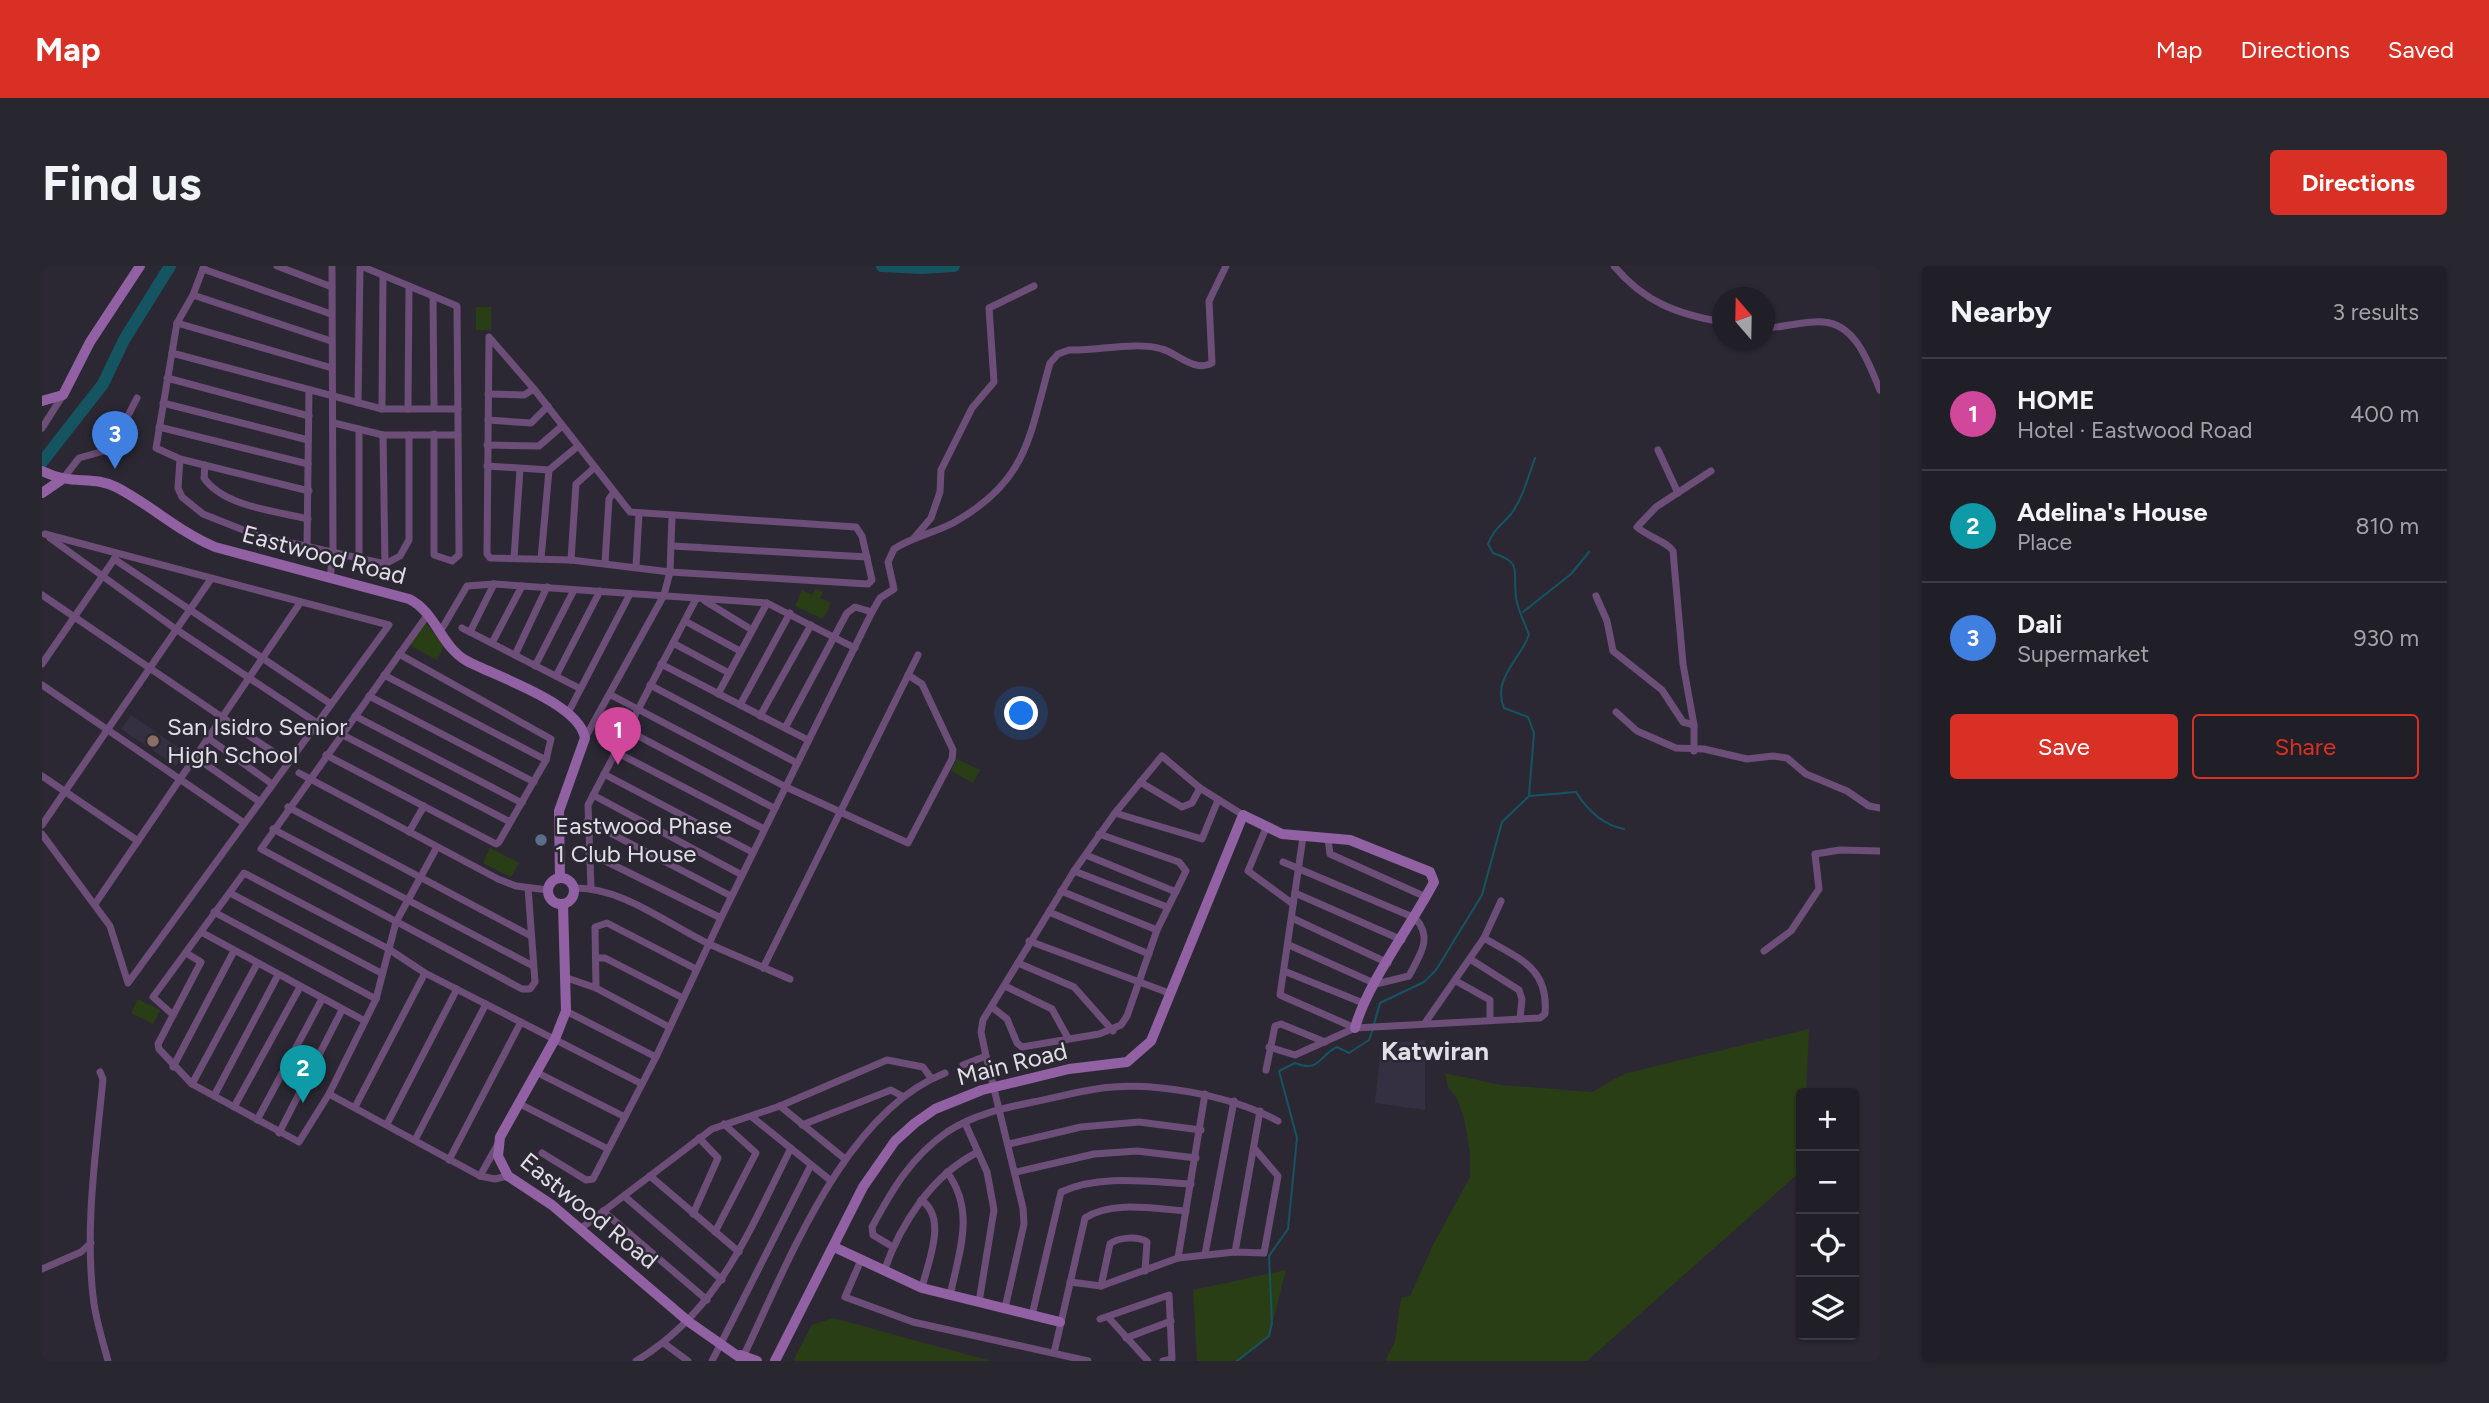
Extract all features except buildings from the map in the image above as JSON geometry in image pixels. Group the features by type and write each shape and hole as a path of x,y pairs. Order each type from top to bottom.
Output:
{"street":[{"path":"42,428 63,395 90,342 141,266"},
{"path":"277,266 331,286"},
{"path":"330,578 333,554 334,423 331,266"},
{"path":"358,403 360,266 457,306 459,555 446,561 434,555 433,434"},
{"path":"542,1153 589,1180 593,1179 656,1057 752,852 872,612 880,598 894,589 889,554 912,540 952,524 976,509 1010,477 1029,444 1050,363 1058,354 1069,349 1144,346 1167,351 1180,359 1209,365 1212,363 1209,301 1226,266"},
{"path":"1614,266 1644,297 1691,316 1712,321"},
{"path":"309,491 180,459 156,447 177,323 193,295 204,267 331,314"},
{"path":"382,409 383,276"},
{"path":"408,409 409,286"},
{"path":"912,540 931,518 940,492 941,470 972,408 994,382 989,308 1034,286"},
{"path":"193,295 331,341"},
{"path":"433,296 434,408"},
{"path":"1775,327 1824,322 1839,326 1852,335 1880,390"},
{"path":"177,323 332,368"},
{"path":"489,337 534,389 630,512 856,527 873,576 868,584 670,572 571,560 490,558 487,554 489,337"},
{"path":"172,353 382,409 458,409"},
{"path":"167,377 309,416"},
{"path":"488,394 524,395 534,389"},
{"path":"307,546 309,390"},
{"path":"42,401 63,395"},
{"path":"42,493 79,458 111,449 137,398"},
{"path":"163,403 308,440"},
{"path":"488,420 531,423 548,406"},
{"path":"334,423 383,435 458,435"},
{"path":"487,445 539,446 562,426"},
{"path":"159,427 308,464"},
{"path":"359,429 359,559"},
{"path":"383,435 385,564"},
{"path":"180,459 178,488 183,497 203,514 256,535 385,564 400,556 409,540 409,435"},
{"path":"487,466 548,470 578,446"},
{"path":"1658,450 1678,493"},
{"path":"205,465 204,478 216,491 242,502 308,519"},
{"path":"571,560 576,486 594,468"},
{"path":"514,558 520,469"},
{"path":"541,559 548,470"},
{"name":"Eastwood Road","path":"42,471 57,479 114,486 198,540 215,547 394,593 417,603 465,660 568,713 581,727 585,738"},
{"path":"1694,751 1694,725 1683,664 1673,551 1668,543 1648,537 1637,527 1678,493 1711,471"},
{"path":"605,563 609,499 614,492"},
{"path":"636,566 639,514"},
{"path":"560,878 559,811 585,738 664,596 673,546 672,516"},
{"path":"42,834 110,926 128,983 389,625 116,556 44,533"},
{"path":"44,533 177,630 317,723"},
{"path":"673,546 867,557"},
{"path":"42,664 116,556"},
{"path":"116,556 190,610 331,704"},
{"path":"42,825 211,579"},
{"path":"440,632 467,586 494,583 766,603 855,648"},
{"path":"470,632 494,583"},
{"path":"492,643 522,586"},
{"path":"515,655 547,587"},
{"path":"535,666 574,590"},
{"path":"555,676 600,591"},
{"path":"568,713 630,594"},
{"path":"42,595 288,762"},
{"path":"1596,596 1607,621 1614,651 1662,690 1683,722 1694,725"},
{"path":"591,888 587,821 593,795 661,664 699,599"},
{"path":"699,599 752,630"},
{"path":"94,904 300,603"},
{"path":"718,694 766,603"},
{"path":"785,728 850,610 855,607 872,612"},
{"path":"740,705 790,613"},
{"path":"428,614 288,807 261,850 522,989 530,989 535,982 528,888"},
{"path":"685,621 740,651"},
{"path":"760,716 811,625"},
{"path":"462,628 579,688"},
{"path":"673,643 729,673"},
{"path":"326,755 496,844 534,782 552,743 547,735 398,654"},
{"path":"763,968 918,655"},
{"path":"661,664 808,740"},
{"path":"384,675 546,760"},
{"path":"611,695 786,787 903,843 910,842 952,759 953,746 922,684 908,675"},
{"path":"42,684 244,823"},
{"path":"650,685 797,763"},
{"path":"369,696 534,782"},
{"path":"1616,712 1642,734 1667,746 1694,751 1709,750 1747,759 1773,756 1787,758 1806,774 1847,791 1869,806 1880,808"},
{"path":"355,716 522,803"},
{"path":"626,730 774,808"},
{"path":"341,734 510,822"},
{"path":"208,738 272,784"},
{"path":"953,746 961,743"},
{"path":"614,751 764,830"},
{"path":"1005,1308 1024,1224 1016,1172 981,1032 983,1020 1029,941 1099,834 1162,756 1200,788 1266,828 1303,837 1350,840 1430,872 1434,882 1363,1003 1356,1028"},
{"path":"195,757 260,802"},
{"path":"299,774 498,878 528,888 548,890"},
{"path":"604,774 752,852"},
{"path":"42,776 138,841"},
{"path":"1140,782 1182,807 1192,803 1200,788"},
{"path":"593,795 742,875"},
{"path":"1115,813 1202,839 1218,800"},
{"path":"409,832 424,806"},
{"path":"288,807 531,936"},
{"name":"Main Road","path":"775,1361 863,1187 895,1142 935,1109 994,1087 1069,1069 1127,1062 1150,1041 1243,815"},
{"path":"587,821 731,896"},
{"path":"1266,828 1248,871 1293,904"},
{"path":"273,829 533,966"},
{"path":"992,1007 1007,1019 1017,1043 1022,1047 1113,1031 1127,1016 1157,930 1186,871 1179,862 1099,834"},
{"path":"1303,837 1280,995 1356,1028"},
{"path":"1328,839 1330,854 1426,897"},
{"path":"186,953 201,962 157,1046 173,1067 192,1084 296,1143 302,1141 329,1094 376,999 387,948 396,922 437,847"},
{"path":"1764,951 1791,931 1819,889 1815,854 1840,850 1880,850"},
{"path":"589,853 720,918"},
{"path":"1086,855 1176,892"},
{"path":"1283,862 1415,918 1423,926 1424,946 1409,976 1376,984 1289,945"},
{"path":"1074,871 1167,907"},
{"path":"173,1014 152,999 214,912 247,873 387,948 425,973 642,1084"},
{"path":"560,878 569,880 574,888 571,900 563,904 554,901 548,890 553,880 560,878"},
{"path":"574,888 591,888 615,895 709,943 789,979"},
{"path":"1061,891 1157,930"},
{"path":"230,892 381,973"},
{"path":"1295,893 1402,940"},
{"path":"1425,1023 1484,938 1501,901"},
{"name":"Eastwood Road","path":"563,904 567,978 565,1011 538,1073 498,1144 500,1165 508,1176 580,1229 689,1322 743,1358 757,1361"},
{"path":"214,912 376,999"},
{"path":"1049,912 1149,954"},
{"path":"1292,918 1388,962"},
{"path":"596,988 595,927 607,923 696,970"},
{"path":"201,932 365,1021"},
{"path":"1269,1047 1295,1055 1356,1028 1540,1018 1545,1014 1546,998 1542,981 1535,970 1484,938"},
{"path":"1029,941 1169,993"},
{"path":"173,1067 234,951"},
{"path":"596,958 605,958 682,998"},
{"path":"1469,958 1519,990 1522,999 1520,1019"},
{"path":"1018,963 1074,987 1113,1031"},
{"path":"192,1084 257,964"},
{"path":"1284,971 1363,1003"},
{"path":"355,1107 425,973"},
{"path":"214,1096 278,975"},
{"path":"567,978 596,988 669,1027"},
{"path":"1456,981 1490,1000 1490,1020"},
{"path":"1005,986 1052,1009 1068,1038"},
{"path":"234,1107 300,987"},
{"path":"387,1124 457,989"},
{"path":"257,1120 322,999"},
{"path":"415,1140 486,1004"},
{"path":"279,1132 342,1010"},
{"path":"565,1011 656,1057"},
{"path":"449,1160 521,1022"},
{"path":"1266,1070 1275,1026 1281,1024 1325,1042"},
{"path":"964,1065 986,1056"},
{"path":"580,1229 699,1138 724,1124 752,1117 887,1060 923,1067 931,1078"},
{"path":"100,1072 103,1079 95,1155 91,1243 94,1305 108,1361"},
{"path":"538,1073 625,1117"},
{"path":"743,1358 831,1180 845,1159 880,1117 902,1096 944,1073"},
{"path":"892,1247 873,1235 872,1227 897,1182 923,1152 965,1123 999,1110 1098,1088 1205,1094 1234,1101 1278,1121"},
{"path":"802,1125 891,1090 902,1096"},
{"path":"329,1094 480,1176 495,1179 508,1176"},
{"path":"1178,1258 1205,1094"},
{"path":"1205,1254 1234,1101"},
{"path":"520,1104 608,1149"},
{"path":"780,1106 845,1159"},
{"path":"1235,1252 1260,1111"},
{"path":"752,1117 831,1180"},
{"path":"1009,1144 1081,1127 1139,1122 1201,1129"},
{"path":"965,1123 988,1172 995,1210 979,1301"},
{"path":"715,1232 755,1153 724,1124"},
{"path":"693,1214 718,1158 699,1138"},
{"path":"480,1176 498,1144"},
{"path":"639,1360 665,1344 689,1322 722,1280 791,1148"},
{"path":"1070,1282 1101,1286 1178,1258 1235,1252 1264,1253 1278,1176 1254,1148"},
{"path":"1016,1172 1105,1154 1137,1151 1196,1158"},
{"path":"884,1271 892,1247 921,1200 959,1161 978,1152"},
{"path":"712,1361 811,1165"},
{"path":"947,1172 956,1185 965,1215 950,1296"},
{"path":"650,1176 739,1252"},
{"path":"1032,1315 1061,1192 1072,1186 1102,1182 1191,1184"},
{"path":"624,1196 722,1280"},
{"path":"921,1200 931,1207 936,1222 922,1288"},
{"path":"1054,1353 1085,1218 1093,1213 1120,1208 1186,1211"},
{"path":"603,1211 707,1300"},
{"path":"1101,1286 1110,1244 1115,1240 1143,1239 1147,1242 1145,1271"},
{"path":"42,1269 81,1252 91,1243"},
{"path":"834,1247 922,1288 1060,1322"},
{"path":"860,1260 845,1297 913,1322 1088,1361"},
{"path":"1148,1361 1104,1318 1169,1295 1172,1359 1163,1361"},
{"path":"1126,1338 1171,1321"},
{"path":"665,1344 688,1361"}],"shaded area":[{"name":"San Isidro Senior High School","path":"131,715 185,752 176,766 121,729"},
{"path":"1425,1040 1425,1110 1375,1103 1381,1044"}],"green space":[{"path":"476,307 491,307 491,330 476,330"},
{"path":"815,589 823,592 820,598 831,603 823,619 795,606 802,590 812,595"},
{"path":"425,622 444,646 437,660 410,645"},
{"path":"957,759 980,770 973,783 951,771"},
{"path":"490,848 519,863 511,877 483,863"},
{"path":"138,999 160,1010 153,1024 131,1013"},
{"path":"1809,1029 1806,1088 1796,1088 1796,1175 1587,1361 1385,1361 1395,1342 1401,1298 1410,1296 1433,1245 1470,1177 1470,1152 1464,1118 1457,1099 1448,1087 1445,1073 1500,1085 1592,1092 1624,1074"},
{"path":"1286,1270 1269,1336 1237,1361 1197,1361 1193,1290"},
{"path":"833,1318 993,1361 793,1361 812,1325"}],"waterway":[{"path":"42,462 103,384 124,340 170,266"},
{"path":"882,266 954,266"},
{"path":"1374,1024 1380,1003 1424,982 1436,970 1482,895 1502,822 1529,796 1534,733 1528,717 1504,708 1501,698 1504,679 1529,635 1519,611 1513,564 1493,553 1488,544 1519,501 1535,458"},
{"path":"1523,612 1571,574 1589,552"},
{"path":"1529,796 1576,792 1597,816 1624,829"},
{"path":"1237,1361 1269,1336 1272,1323 1269,1256 1288,1229 1297,1138 1279,1071 1295,1063 1303,1066 1314,1065 1337,1047 1349,1053 1369,1040 1373,1029"}],"place":[{"name":"Dali","path":"115,469"},
{"name":"San Isidro Senior High School","path":"153,741"},
{"name":"HOME","path":"618,765"},
{"name":"Eastwood Phase 1 Club House","path":"541,840"},
{"name":"Adelina's House","path":"303,1103"}],"district":[{"name":"Katwiran","path":"1435,1051"}]}
